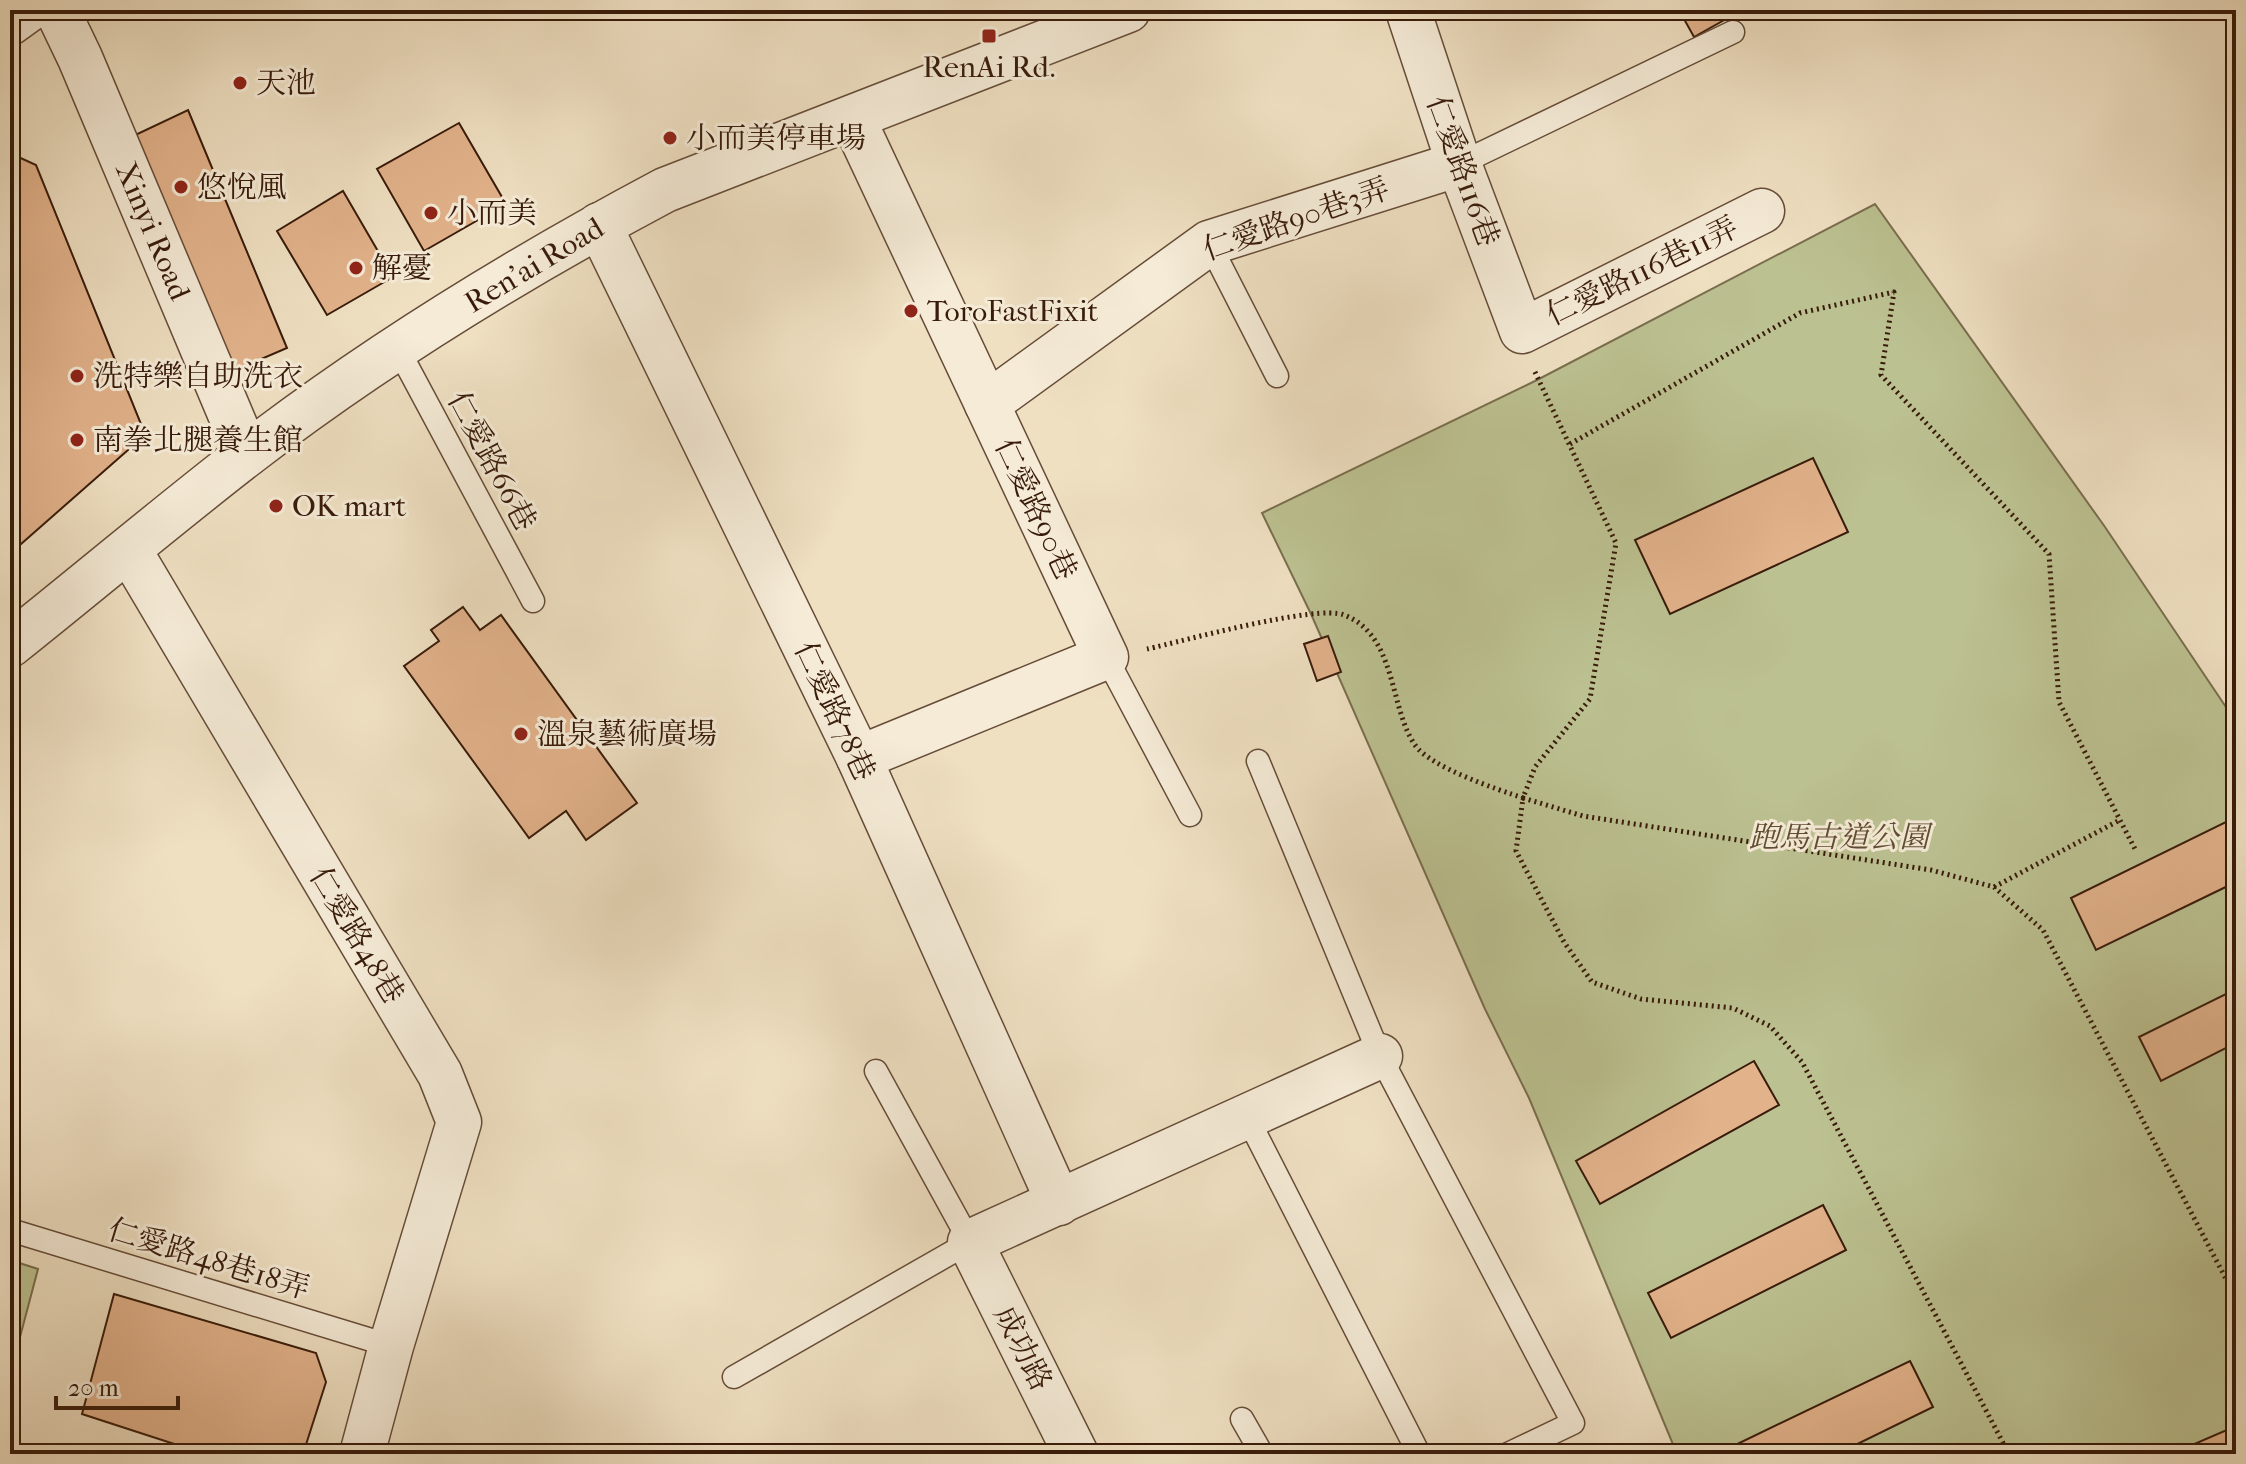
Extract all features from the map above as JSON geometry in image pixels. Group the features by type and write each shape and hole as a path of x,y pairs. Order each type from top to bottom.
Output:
{"street":[{"path":"10,23 28,10"},
{"name":"Xinyi Road","path":"57,10 247,454"},
{"name":"Ren'ai Road","path":"10,645 247,454 398,349 599,225 665,190 1128,10"},
{"name":"仁愛路116巷","path":"1408,10 1459,164 1522,331"},
{"name":"仁愛路90巷","path":"853,119 1106,657"},
{"name":"仁愛路90巷3弄","path":"987,404 1209,243 1459,164"},
{"name":"仁愛路116巷11弄","path":"1522,331 1762,211"},
{"name":"仁愛路78巷","path":"599,225 859,758 1059,1203"},
{"name":"仁愛路48巷","path":"129,550 440,1074 459,1122 391,1346 362,1454"},
{"path":"859,758 1106,657"},
{"path":"970,1242 1380,1056"},
{"name":"成功路","path":"970,1242 1076,1454"}],"lane":[{"path":"1459,164 1733,32"},
{"path":"1209,243 1277,376"},
{"name":"仁愛路66巷","path":"398,349 533,601"},
{"path":"1106,657 1190,815"},
{"path":"1258,761 1380,1056 1573,1423 1508,1454"},
{"path":"734,1377 970,1242 876,1071"},
{"path":"1246,1115 1419,1454"},
{"name":"仁愛路48巷18弄","path":"10,1230 391,1346"},
{"path":"1242,1419 1262,1454"}],"path":[{"path":"1570,444 1800,313 1894,292 1881,375 2049,554 2059,702 2136,851"},
{"path":"1522,331 1537,380 1616,543 1590,699 1535,767 1523,798 1516,851 1564,942 1592,982 1641,999 1733,1008 1770,1026 1802,1062 2009,1454"},
{"path":"1106,657 1311,614 1344,614 1378,641 1415,746 1468,780 1583,816 1931,870 1994,887 2043,930 2236,1298"},
{"path":"1994,887 2118,821"}],"green space":[{"name":"跑馬古道公園","path":"1875,204 2105,527 2236,722 2236,1454 1677,1454 1529,1098 1485,1009 1311,614 1262,513 1537,380"},
{"path":"10,1260 38,1269 10,1375"}],"building":[{"path":"1679,10 1742,10 1694,37"},
{"path":"188,110 287,348 231,372 131,137"},
{"path":"459,123 506,204 424,251 377,169"},
{"path":"14,155 36,165 141,424 136,443 21,544 10,530 10,157"},
{"path":"343,191 393,277 327,315 277,231"},
{"path":"1813,458 1848,532 1670,614 1635,540"},
{"name":"溫泉藝術廣場","path":"463,607 480,630 501,615 637,803 586,840 566,811 529,838 404,666 439,641 431,630"},
{"path":"1328,636 1341,672 1317,681 1304,644"},
{"path":"2236,817 2236,882 2096,950 2071,898"},
{"path":"2236,989 2236,1043 2161,1081 2139,1037"},
{"path":"1754,1061 1779,1105 1600,1204 1576,1161"},
{"path":"1823,1205 1846,1250 1671,1338 1648,1293"},
{"path":"114,1294 316,1353 326,1382 303,1454 205,1454 82,1414"},
{"path":"1910,1361 1933,1407 1837,1454 1734,1454 1731,1447"},
{"path":"2236,1426 2236,1454 2196,1454 2192,1445"}],"place":[{"name":"RenAi Rd.","path":"989,36"},
{"name":"天池","path":"240,83"},
{"name":"小而美停車場","path":"670,138"},
{"name":"悠悅風","path":"181,187"},
{"name":"小而美","path":"431,213"},
{"name":"解憂","path":"356,268"},
{"name":"ToroFastFixit","path":"911,311"},
{"name":"洗特樂自助洗衣","path":"77,376"},
{"name":"南拳北腿養生館","path":"77,440"},
{"name":"OK mart","path":"276,506"},
{"name":"溫泉藝術廣場","path":"521,734"}]}
